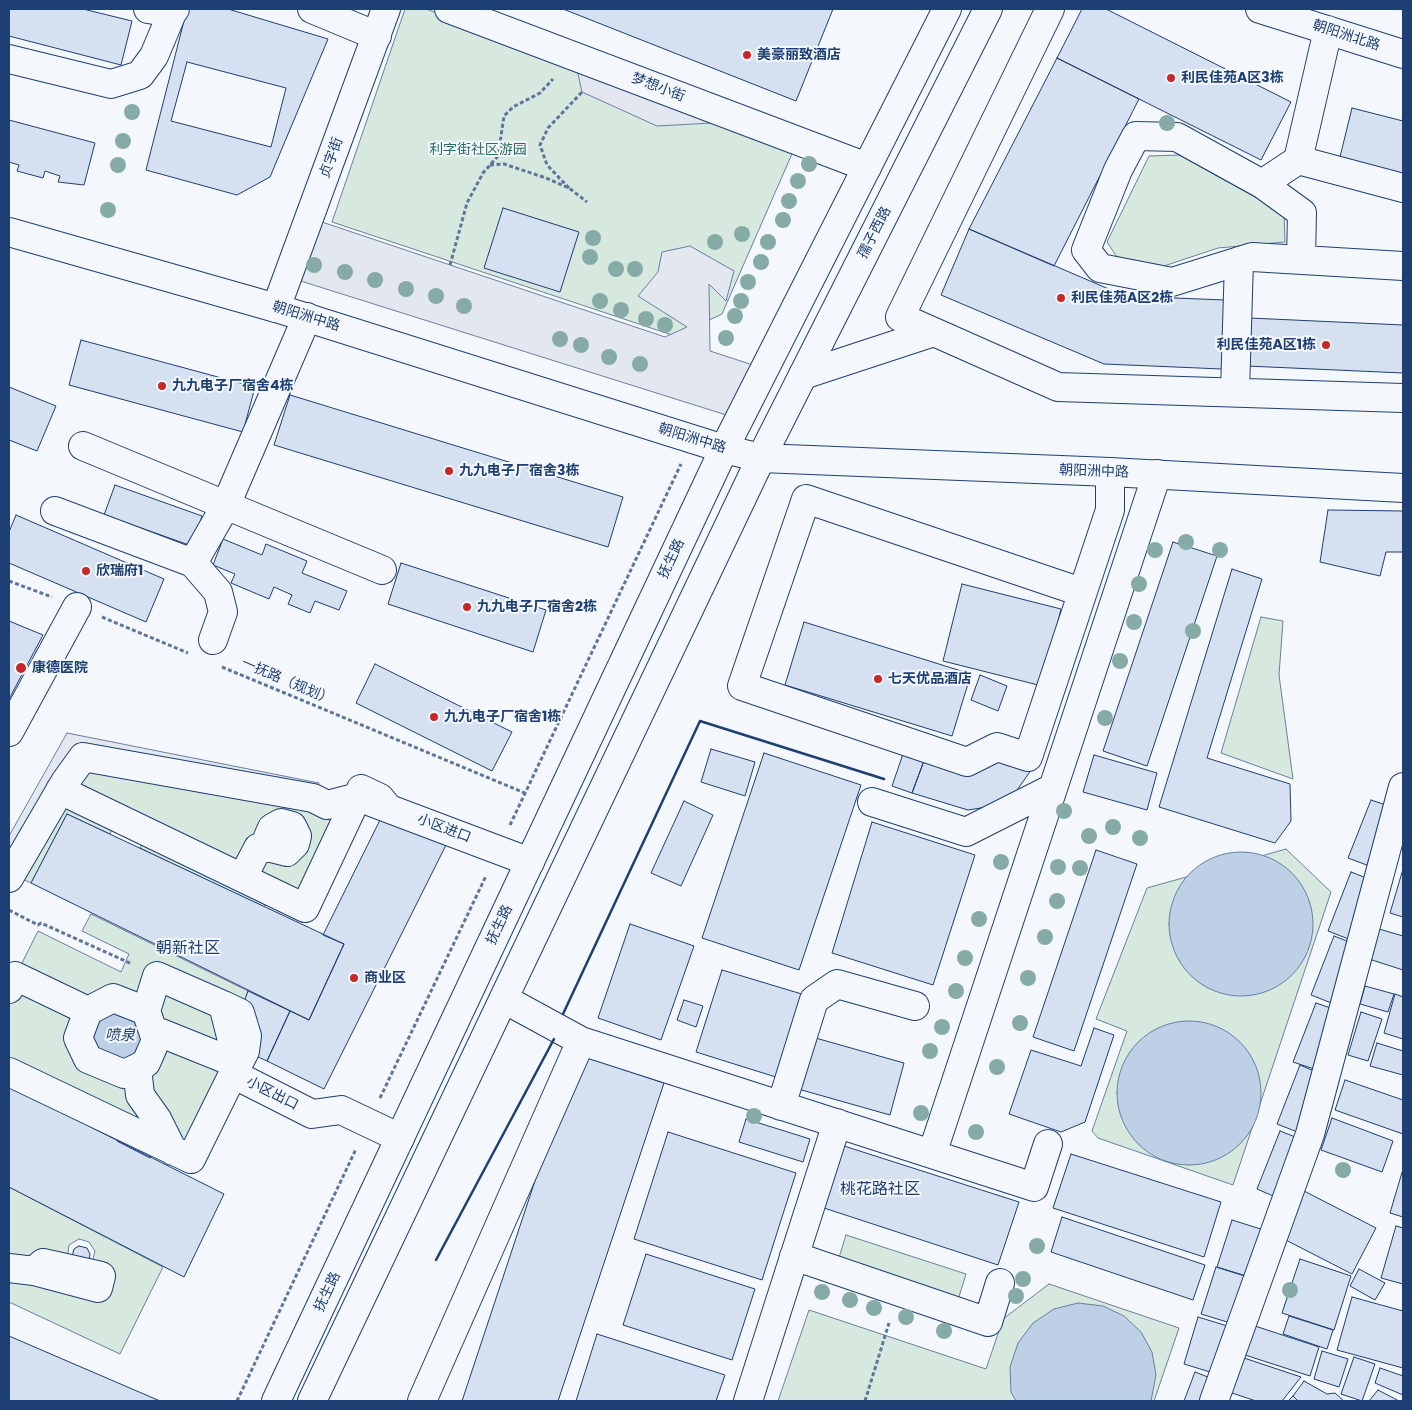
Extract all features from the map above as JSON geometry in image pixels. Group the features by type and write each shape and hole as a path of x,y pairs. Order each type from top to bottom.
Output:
{"street":[{"path":"312,9 377,36"},
{"name":"贞字街","path":"276,308 386,9"},
{"name":"梦想小街","path":"449,9 867,167"},
{"path":"724,449 947,9"},
{"name":"孺子西路","path":"761,458 988,9"},
{"path":"1050,9 900,317 1058,387 1403,398"},
{"name":"朝阳洲北路","path":"1260,9 1403,54"},
{"path":"9,58 111,84 140,75 154,56 165,10"},
{"path":"1262,184 1298,160 1328,30"},
{"path":"1301,260 1302,213 1262,184 1177,137 1136,136 1118,170 1086,250 1100,268 1172,282 1252,257 1301,260 1403,266"},
{"path":"1298,160 1403,188"},
{"name":"朝阳洲中路","path":"9,232 307,317 724,449 761,458 1157,474 1403,488"},
{"path":"1235,392 1239,261"},
{"path":"193,563 226,505 307,317"},
{"path":"803,375 934,332"},
{"path":"83,446 382,570"},
{"name":"抚生路","path":"276,1401 724,449"},
{"path":"312,1401 761,458"},
{"path":"1081,592 806,499 742,686 967,762 997,747 1028,757 1081,592 1110,510 1110,472"},
{"path":"932,1154 1157,474"},
{"path":"55,511 193,563 218,592 223,612 208,654"},
{"path":"9,732 77,607"},
{"name":"小区进口","path":"60,790 83,757 334,801 388,808 530,862"},
{"path":"1214,1401 1310,1134 1403,787"},
{"path":"872,802 966,832 1053,788"},
{"path":"9,878 60,790 305,908 334,801"},
{"path":"248,866 258,848 272,848 268,837 272,828 280,824 292,826 337,813 334,801"},
{"path":"9,989 15,976 88,1011"},
{"path":"146,1011 113,998 88,1011 78,1038 88,1059 124,1074 146,1063 161,1033 235,1069 245,1051 247,1036 240,1013 157,976 146,1011 156,1040"},
{"path":"781,1106 814,1000 837,984 915,1006"},
{"path":"504,999 581,1041 1034,1187 1048,1144"},
{"path":"422,1401 581,1041"},
{"path":"137,1068 140,1095 182,1155"},
{"name":"小区出口","path":"182,1155 235,1069 312,1114 341,1110 400,1138"},
{"path":"9,1072 182,1155"},
{"path":"748,1401 837,1124"},
{"path":"794,1256 988,1322 1000,1283"}],"path":[{"path":"450,265 467,203 489,165 498,156 504,116 513,107 540,93 574,56"},
{"path":"582,92 548,128 540,145 547,166 569,188 587,202"},
{"path":"489,165 504,164 569,188"},
{"path":"237,1401 693,439"},
{"name":"一抚路（规划）","path":"9,581 208,654 556,806"},
{"path":"9,910 38,925 41,923 157,976"},
{"path":"865,1401 889,1323"}],"green space":[{"name":"利字街社区游园","path":"405,9 426,9 795,147 722,314 675,336 332,222"},
{"path":"1179,155 1284,213 1285,242 1218,248 1164,266 1117,257 1107,242 1149,156"},
{"path":"1261,617 1283,621 1279,675 1293,779 1221,753"},
{"path":"75,768 337,813 311,895 65,782"},
{"path":"60,790 118,818 110,834 67,814 31,883 11,874"},
{"path":"148,832 271,891 264,907 140,848"},
{"path":"1286,849 1331,892 1233,1185 1098,1138 1092,1131 1127,1031 1096,1019 1147,888"},
{"path":"91,914 248,991 240,1013 228,1060 181,1154 9,1072 9,989 38,931 121,972 129,954 82,931"},
{"path":"9,1187 163,1267 120,1354 9,1302","holes":["79,1239 89,1242 95,1251 89,1274 66,1268 69,1245"]},
{"path":"846,1235 966,1274 958,1300 838,1261"},
{"path":"1049,1284 1179,1328 1154,1401 778,1401 809,1310 986,1369 1003,1319"}],"shaded area":[{"path":"574,56 730,115 711,123 657,126 582,92"},
{"path":"310,218 665,337 687,327 638,296 658,272 662,252 690,246 734,271 726,301 709,284 710,351 765,369 739,419 288,277"},
{"path":"67,733 319,783 314,799 84,757 67,783 311,895 63,792 9,880 9,836"}],"water":[{"path":"1241,852 1269,857 1292,873 1308,896 1313,924 1308,952 1292,975 1269,991 1241,996 1213,991 1190,975 1174,952 1169,924 1174,896 1190,873 1213,857"},
{"name":"喷泉","path":"112,1007 139,1018 145,1036 138,1054 122,1063 96,1051 89,1037 97,1015"},
{"path":"1189,1021 1217,1026 1240,1042 1256,1065 1261,1093 1256,1121 1240,1144 1217,1160 1189,1165 1161,1160 1138,1144 1122,1121 1117,1093 1122,1065 1138,1042 1161,1026"},
{"path":"1078,1303 1103,1306 1124,1316 1141,1332 1152,1352 1156,1375 1151,1401 1016,1401 1011,1392 1010,1367 1018,1343 1033,1323 1054,1309"}],"building":[{"path":"9,9 83,9 132,21 121,65 9,36"},
{"path":"187,9 228,9 328,39 270,177 237,195 146,170"},
{"name":"美豪丽致酒店","path":"563,9 833,9 796,101"},
{"name":"利民佳苑A区3栋","path":"1082,9 1106,9 1291,102 1261,160 1057,58"},
{"path":"1057,58 1139,99 1054,266 969,229"},
{"path":"187,62 286,88 271,147 171,121"},
{"path":"1352,108 1403,121 1403,177 1339,161"},
{"path":"9,120 95,143 84,185 58,182 60,176 45,171 43,178 17,171 19,165 9,162"},
{"path":"503,208 579,232 560,292 484,268"},
{"name":"利民佳苑A区2栋","path":"969,229 1125,296 1225,300 1222,369 1104,364 941,295"},
{"name":"利民佳苑A区1栋","path":"1249,318 1403,325 1403,373 1247,366"},
{"name":"九九电子厂宿舍4栋","path":"81,340 255,387 243,432 69,385"},
{"path":"9,387 56,406 37,451 9,440"},
{"name":"九九电子厂宿舍3栋","path":"290,395 623,497 608,547 274,445"},
{"path":"115,485 202,516 192,546 104,515"},
{"path":"1328,510 1403,511 1403,552 1386,552 1380,576 1320,562"},
{"name":"欣瑞府1","path":"16,515 164,579 146,622 9,563 9,532"},
{"path":"223,539 262,555 266,544 307,561 302,573 347,591 339,610 315,601 310,613 288,604 292,595 274,587 269,599 231,583 235,574 213,565"},
{"path":"1173,542 1217,556 1147,766 1103,751"},
{"name":"九九电子厂宿舍2栋","path":"401,563 546,610 533,652 388,604"},
{"path":"1232,569 1262,579 1207,758 1290,784 1291,821 1275,843 1159,807"},
{"path":"962,584 1061,609 1042,686 943,661"},
{"path":"9,621 43,635 9,699"},
{"name":"七天优品酒店","path":"804,622 971,674 952,736 785,685"},
{"name":"九九电子厂宿舍1栋","path":"375,664 512,732 492,771 356,703"},
{"path":"980,675 1007,686 998,711 971,700"},
{"path":"711,749 755,762 745,796 701,782"},
{"path":"904,751 925,758 912,793 892,786"},
{"path":"764,753 861,785 799,970 702,938"},
{"path":"995,753 1034,766 1015,793 987,807 968,810 912,793 925,758"},
{"path":"1094,755 1157,773 1147,810 1083,792"},
{"path":"1371,800 1395,808 1372,867 1348,858"},
{"path":"684,801 713,815 681,886 651,873"},
{"path":"67,814 344,944 309,1020 31,883"},
{"name":"商业区","path":"383,814 447,843 324,1089 267,1061 290,1011 309,1020 344,944 323,935"},
{"path":"872,822 975,855 933,985 832,953"},
{"path":"1096,850 1137,864 1074,1051 1033,1037"},
{"path":"1403,869 1403,917 1390,913"},
{"path":"1351,872 1374,881 1351,940 1328,931"},
{"path":"630,924 694,946 661,1040 598,1018"},
{"path":"1379,929 1403,936 1403,970 1369,959"},
{"path":"1334,936 1357,945 1334,1004 1311,995"},
{"path":"722,970 805,995 779,1078 696,1052"},
{"path":"1365,986 1394,994 1388,1012 1360,1004"},
{"path":"248,991 290,1011 267,1061 256,1056 240,1013"},
{"path":"1395,994 1403,997 1403,1039 1384,1033"},
{"path":"684,1000 703,1006 696,1027 677,1020"},
{"path":"1316,1003 1339,1011 1317,1070 1293,1062"},
{"path":"1361,1012 1382,1019 1368,1061 1348,1055"},
{"path":"1094,1028 1114,1035 1085,1122 1061,1132 1009,1114 1031,1050 1081,1066"},
{"path":"805,1035 904,1063 890,1115 791,1087"},
{"path":"1377,1043 1403,1051 1403,1075 1370,1066"},
{"path":"577,1054 664,1083 558,1401 462,1401"},
{"path":"1300,1065 1323,1075 1300,1133 1277,1124"},
{"path":"1345,1080 1403,1100 1403,1134 1335,1110"},
{"path":"9,1086 224,1194 184,1277 9,1187"},
{"path":"1332,1118 1393,1141 1382,1172 1321,1150"},
{"path":"746,1119 810,1139 803,1162 739,1142"},
{"path":"1280,1131 1303,1140 1280,1199 1257,1189"},
{"path":"668,1132 796,1173 762,1280 634,1239"},
{"path":"120,1135 153,1152 150,1158 117,1141"},
{"path":"844,1146 1019,1202 998,1265 824,1208"},
{"path":"1071,1154 1221,1202 1204,1257 1053,1208"},
{"path":"1403,1169 1403,1217 1390,1213"},
{"path":"1304,1191 1376,1228 1352,1274 1280,1237"},
{"path":"1062,1217 1205,1265 1193,1300 1051,1252"},
{"path":"1232,1220 1267,1231 1253,1278 1217,1267"},
{"path":"1396,1226 1403,1228 1403,1284 1381,1278"},
{"path":"79,1246 87,1248 90,1254 89,1261 72,1257 74,1249"},
{"path":"646,1254 755,1289 732,1360 623,1325"},
{"path":"1300,1259 1351,1276 1334,1330 1282,1313"},
{"path":"1216,1267 1251,1278 1237,1325 1201,1314"},
{"path":"1359,1269 1385,1283 1375,1300 1350,1286"},
{"path":"1352,1297 1403,1311 1403,1368 1337,1350"},
{"path":"1289,1316 1333,1330 1327,1349 1283,1334"},
{"path":"1198,1317 1234,1328 1220,1375 1184,1364"},
{"path":"1255,1326 1319,1347 1310,1376 1245,1355"},
{"path":"597,1334 725,1375 716,1401 576,1401"},
{"path":"9,1336 160,1401 9,1401"},
{"path":"1322,1351 1348,1359 1339,1387 1314,1379"},
{"path":"1241,1357 1301,1377 1282,1401 1256,1401 1229,1392"},
{"path":"1354,1357 1375,1364 1362,1401 1341,1394"},
{"path":"1380,1368 1403,1376 1403,1395 1375,1383"},
{"path":"1195,1372 1218,1381 1210,1401 1184,1401"},
{"path":"1304,1381 1327,1394 1335,1393 1344,1401 1298,1401 1293,1396"},
{"path":"1378,1390 1399,1401 1369,1401"},
{"path":"1293,1396 1298,1401 1288,1401"}],"wall":[{"path":"563,1014 700,721 884,779"},
{"path":"436,1260 554,1039"}],"place":[{"name":"美豪丽致酒店","path":"747,55"},
{"name":"利民佳苑A区3栋","path":"1171,78"},
{"name":"利民佳苑A区2栋","path":"1061,298"},
{"name":"利民佳苑A区1栋","path":"1326,345"},
{"name":"九九电子厂宿舍4栋","path":"162,386"},
{"name":"九九电子厂宿舍3栋","path":"449,471"},
{"name":"欣瑞府1","path":"86,571"},
{"name":"九九电子厂宿舍2栋","path":"467,607"},
{"name":"康德医院","path":"21,668"},
{"name":"七天优品酒店","path":"878,679"},
{"name":"九九电子厂宿舍1栋","path":"434,717"},
{"name":"商业区","path":"354,978"}],"district":[{"name":"朝新社区","path":"188,949"},
{"name":"桃花路社区","path":"880,1190"}]}
